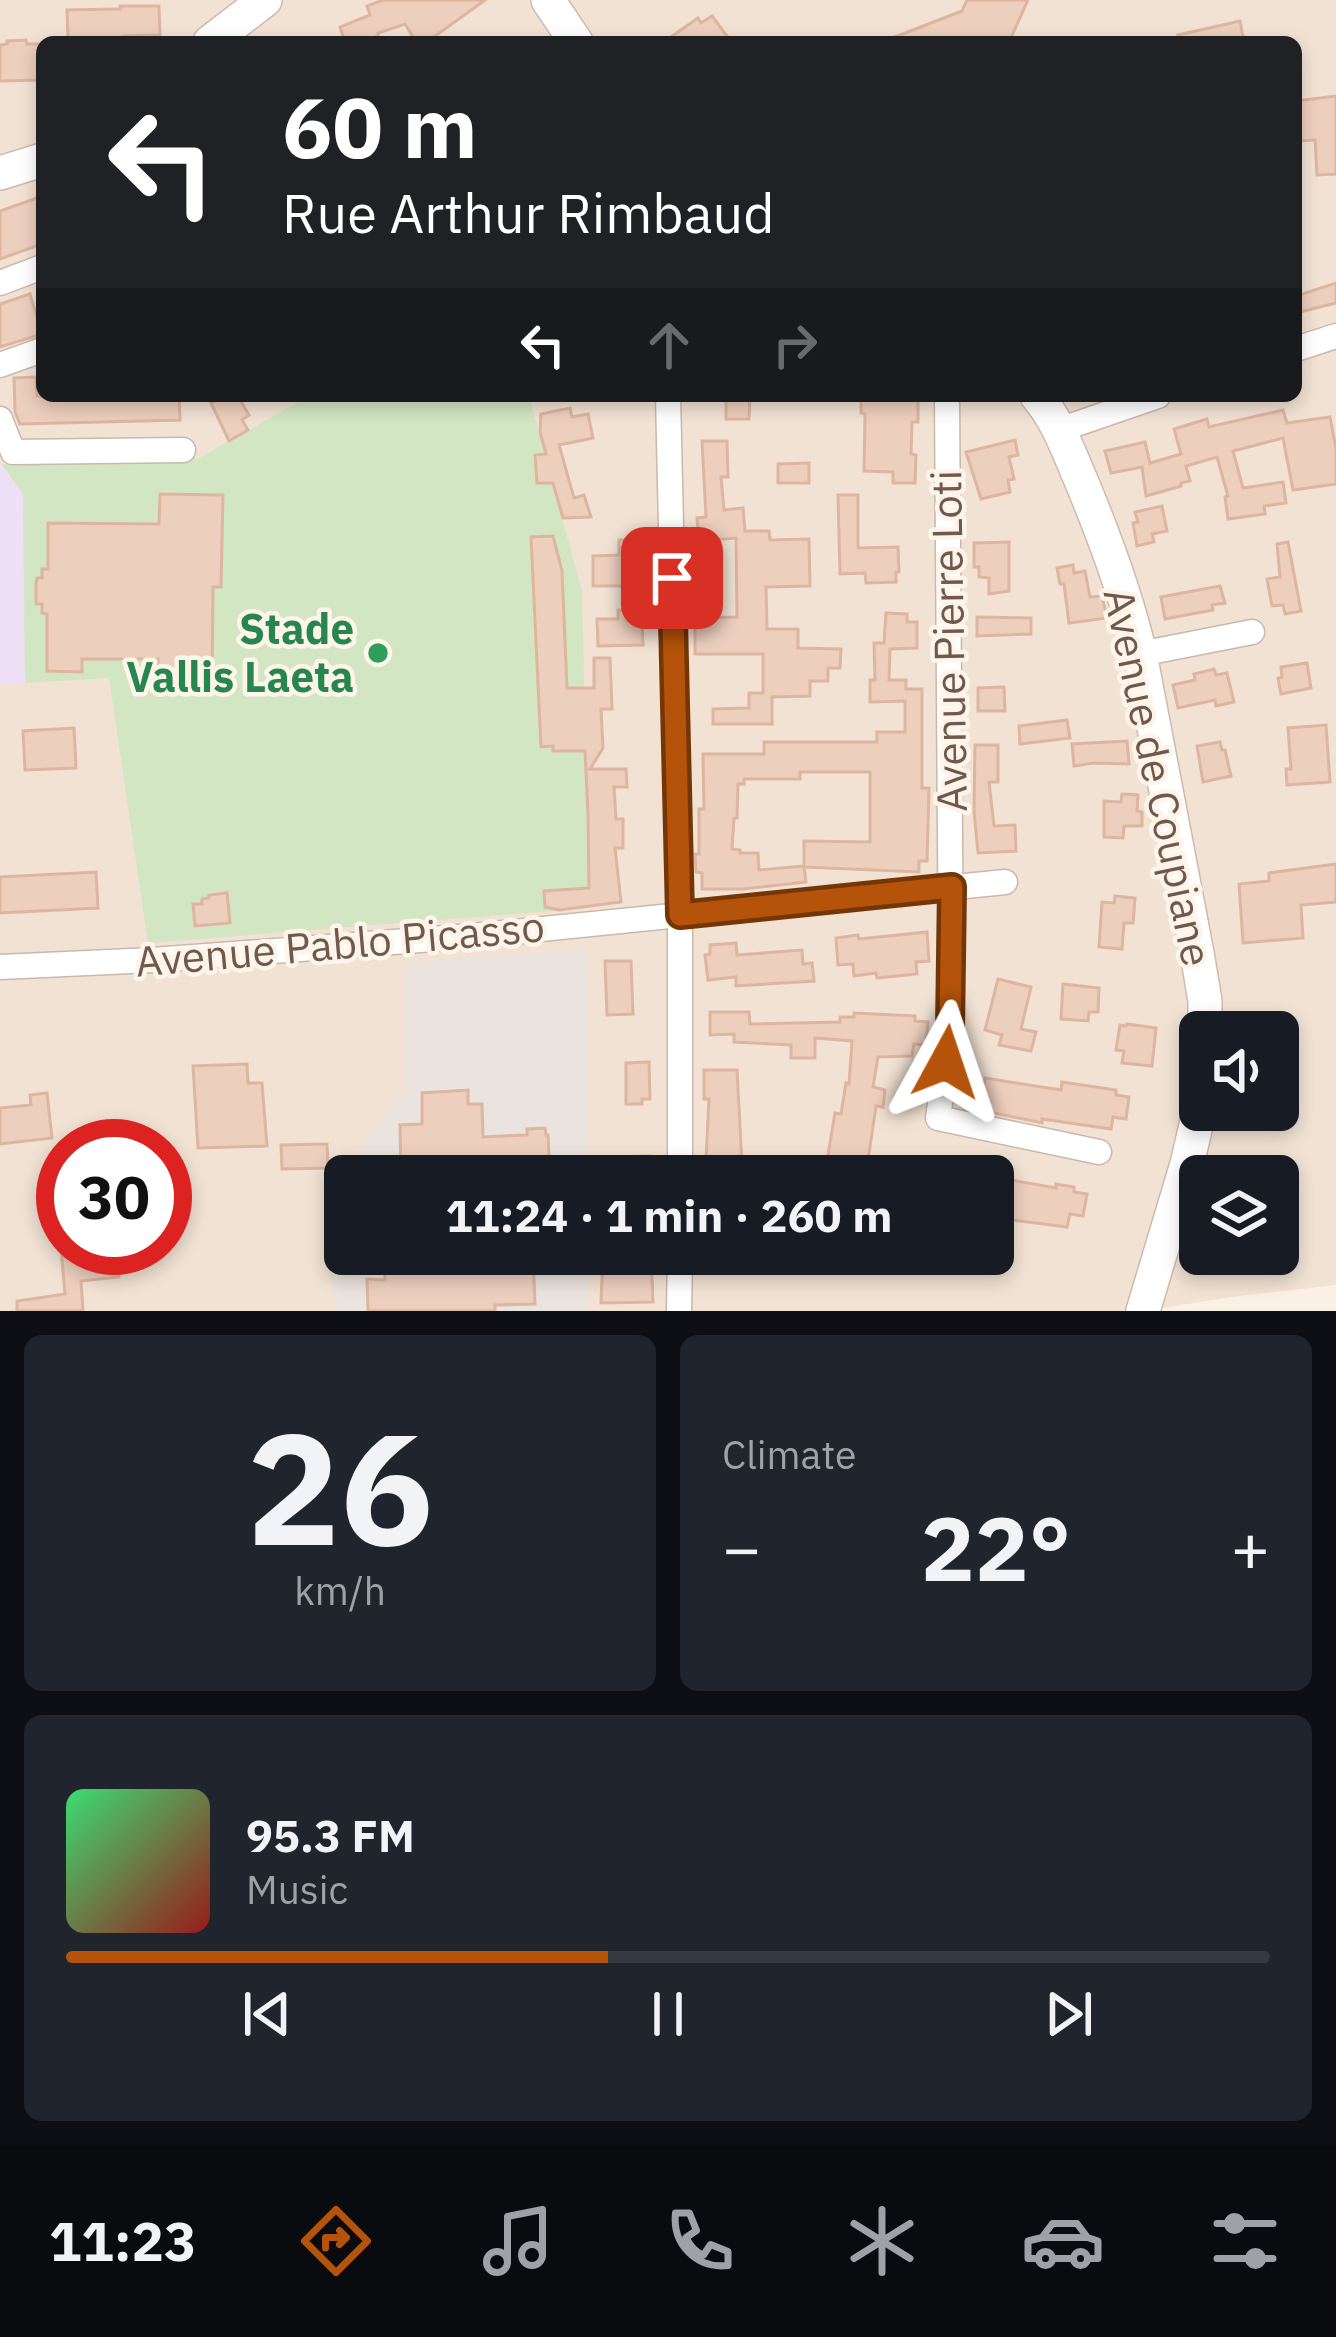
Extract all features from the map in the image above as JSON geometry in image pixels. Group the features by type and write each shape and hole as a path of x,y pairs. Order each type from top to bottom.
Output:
{"main road":[{"path":"219,36 265,0"},
{"path":"548,0 572,36"},
{"path":"0,173 36,162"},
{"name":"Avenue de Coupiane","path":"1041,402 1059,430 1090,503 1130,612 1205,1011"},
{"path":"1146,1302 1194,1131"}],"street":[{"path":"0,283 36,269"},
{"path":"1302,347 1336,336"},
{"path":"0,365 36,352"},
{"path":"668,402 680,915 680,1155"},
{"name":"Avenue Pierre Loti","path":"947,402 952,887 950,1029 938,1118 1099,1152"},
{"path":"1059,430 1141,402"},
{"path":"0,419 13,452 183,450"},
{"path":"1141,654 1252,632"},
{"name":"Avenue Pablo Picasso","path":"0,967 404,941 1005,882"},
{"path":"680,1275 680,1311"}],"shaded area":[{"path":"0,0 1336,0 1336,1285 1144,1311 0,1311"},
{"path":"0,462 23,493 25,683 0,685"},
{"path":"587,950 588,1155 357,1155 405,1088 405,962"},
{"path":"332,1275 588,1275 588,1311 336,1311"}],"green space":[{"path":"298,402 531,402 582,591 589,908 148,943 109,678 25,683 23,494 2,465 199,458"}],"building":[{"path":"383,0 485,0 435,36 412,36 405,24 378,36 343,36 340,27 370,15 367,6"},
{"path":"967,0 1028,0 1012,36 897,36 962,11"},
{"path":"159,6 160,35 68,36 67,10"},
{"path":"712,16 727,36 672,36 698,18 701,23"},
{"path":"1240,21 1243,36 1178,36"},
{"path":"7,41 36,44 36,80 0,81 0,45"},
{"path":"1336,96 1336,174 1317,175 1315,140 1302,141 1302,100"},
{"path":"36,198 36,246 0,259 0,211"},
{"path":"1336,283 1336,303 1302,312 1302,294"},
{"path":"30,294 36,336 0,347 0,304"},
{"path":"36,377 36,402 179,402 180,420 20,424 14,378"},
{"path":"241,402 249,415 242,420 248,430 229,441 211,403"},
{"path":"726,402 750,402 749,419 726,419"},
{"path":"861,402 918,402 918,422 912,422 915,483 893,483 893,472 864,471 865,414"},
{"path":"570,408 572,417 588,414 593,438 559,445 574,498 584,495 591,517 563,518 553,483 537,483 535,455 546,454 541,414"},
{"path":"1283,410 1287,423 1330,417 1336,484 1293,490 1283,438 1233,451 1243,488 1283,482 1286,503 1264,506 1265,514 1228,519 1228,496 1217,457 1186,466 1190,481 1181,486 1146,496 1142,467 1111,473 1105,451 1145,442 1150,463 1181,454 1174,429 1207,419 1209,427"},
{"path":"1015,440 1018,455 1009,457 1014,479 1008,480 1010,492 981,499 966,452"},
{"path":"702,441 727,441 728,477 721,477 724,510 743,508 745,531 769,531 770,540 809,539 810,586 766,587 767,629 798,629 798,648 841,649 840,668 828,668 828,681 810,681 810,696 772,697 772,724 713,724 713,709 749,708 749,693 763,693 763,654 695,654 695,618 737,617 736,538 699,541 697,518 706,517"},
{"path":"809,463 809,483 778,483 778,464"},
{"path":"160,494 223,495 221,587 213,587 212,683 158,684 158,659 82,659 82,672 47,671 47,614 42,613 42,604 36,604 36,584 42,569 48,569 48,523 159,524"},
{"path":"838,495 858,495 858,548 898,547 896,582 866,583 865,573 840,574"},
{"path":"1162,506 1167,531 1152,534 1154,542 1137,546 1135,512"},
{"path":"553,536 562,571 567,688 594,688 594,658 610,658 612,709 601,709 603,748 590,769 626,769 627,787 614,787 616,819 623,819 623,848 615,848 621,902 559,910 545,907 544,891 589,888 588,813 585,751 541,747 531,537"},
{"path":"619,540 638,540 637,568 629,568 623,586 593,586 593,556 619,555"},
{"path":"1009,542 1009,591 989,594 989,578 979,577 979,567 974,567 974,543"},
{"path":"1288,542 1301,611 1285,614 1283,605 1272,606 1267,579 1280,577 1277,544"},
{"path":"1073,565 1074,573 1085,571 1090,597 1102,596 1107,618 1069,623 1057,568"},
{"path":"1220,586 1225,603 1212,605 1213,610 1165,619 1161,597"},
{"path":"618,610 633,610 633,623 642,623 643,645 598,646 597,619 618,619"},
{"path":"886,613 907,614 907,622 917,622 917,648 890,649 889,680 906,680 906,689 922,689 922,788 929,788 927,861 919,861 919,872 804,867 806,882 702,889 695,854 699,854 699,809 704,809 703,754 764,754 764,742 877,742 877,732 905,732 905,701 870,702 874,643 884,643","holes":["800,772 870,772 870,842 804,841 804,866 759,870 758,853 732,849 738,784 744,784 744,779 800,779"]},
{"path":"977,617 1031,618 1031,634 977,636"},
{"path":"1307,663 1311,688 1281,694 1281,667"},
{"path":"1214,669 1216,675 1227,673 1234,702 1216,706 1215,700 1178,708 1173,685"},
{"path":"1004,687 1005,711 978,711 978,688"},
{"path":"1067,720 1070,738 1020,744 1019,726"},
{"path":"1326,725 1330,782 1287,785 1286,769 1291,769 1288,728"},
{"path":"74,728 76,768 25,770 23,731"},
{"path":"1127,741 1129,764 1074,766 1072,744"},
{"path":"1220,742 1231,776 1203,782 1197,746"},
{"path":"975,745 998,745 998,782 989,782 994,826 1015,825 1016,851 978,853"},
{"path":"1122,794 1138,795 1142,826 1124,826 1123,838 1104,837 1104,801 1121,802"},
{"path":"1336,864 1336,902 1301,905 1303,938 1243,943 1239,884 1269,881 1269,873"},
{"path":"96,872 98,908 0,913 0,877"},
{"path":"227,893 230,923 195,926 193,904 202,904 209,895"},
{"path":"1115,896 1135,898 1133,923 1124,923 1122,949 1099,947 1102,902 1114,903"},
{"path":"927,932 929,961 916,962 917,974 854,976 853,964 838,965 836,938"},
{"path":"736,943 737,955 802,950 803,964 812,963 814,981 736,986 736,977 708,980 705,955 710,954 710,945"},
{"path":"605,961 631,961 633,1014 607,1015"},
{"path":"998,979 1031,987 1021,1029 1036,1032 1031,1051 999,1045 1002,1035 985,1030"},
{"path":"1063,984 1099,988 1098,1012 1089,1012 1088,1021 1061,1019"},
{"path":"710,1012 749,1012 750,1024 840,1022 840,1017 854,1017 854,1013 915,1016 915,1021 928,1022 926,1045 914,1044 912,1056 878,1057 873,1087 885,1090 883,1107 876,1106 869,1155 828,1155 835,1113 841,1114 849,1084 852,1041 815,1038 815,1058 791,1058 791,1045 734,1042 734,1034 710,1035"},
{"path":"1120,1025 1156,1028 1152,1066 1122,1063 1124,1051 1116,1050"},
{"path":"649,1062 650,1099 626,1104 626,1063"},
{"path":"247,1064 248,1083 262,1083 267,1146 198,1148 193,1066"},
{"path":"704,1070 737,1070 741,1155 706,1155 709,1099 704,1099"},
{"path":"985,1078 1061,1090 1062,1082 1116,1090 1116,1095 1129,1097 1126,1119 1113,1117 1111,1129 1042,1119 1042,1123 980,1110 981,1104 969,1102 972,1081 984,1083"},
{"path":"468,1090 468,1104 482,1104 483,1137 527,1135 527,1129 545,1128 549,1155 401,1155 400,1125 422,1124 422,1093"},
{"path":"47,1093 50,1119 36,1119 36,1140 0,1144 0,1108 31,1105 30,1095"},
{"path":"327,1144 324,1168 282,1169 281,1145"},
{"path":"1014,1181 1074,1187 1074,1192 1087,1194 1083,1216 1070,1214 1067,1227 1014,1220"},
{"path":"63,1275 119,1275 81,1281 83,1311 17,1311 17,1301 65,1294"},
{"path":"385,1275 534,1275 535,1304 495,1305 495,1311 368,1311 367,1279 385,1280"},
{"path":"602,1275 652,1275 653,1302 601,1303"}],"place":[{"name":"Stade Vallis Laeta","path":"378,653"}],"route":[{"path":"672,578 680,915 952,887 946,1062"}]}
